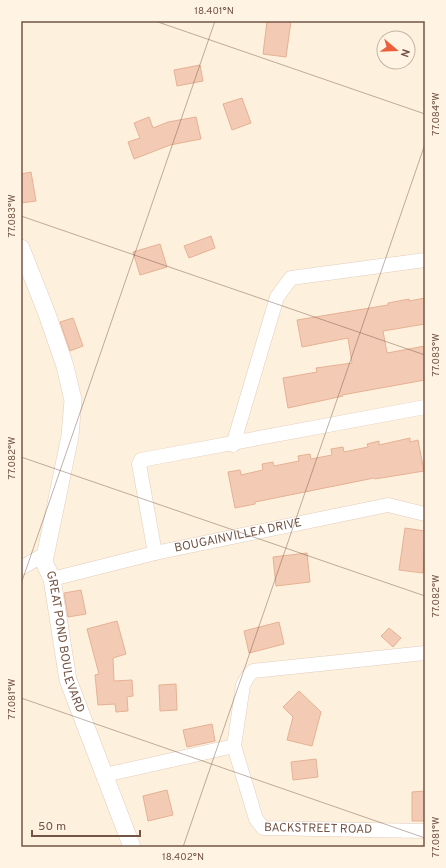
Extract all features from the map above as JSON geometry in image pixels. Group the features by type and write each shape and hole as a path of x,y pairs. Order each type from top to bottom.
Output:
{"street":[{"name":"GREAT POND BOULEVARD","path":"21,248 47,314 65,366 73,400 70,436 44,562 52,579 68,680 132,847"},
{"path":"233,445 277,297 291,278 425,260"},
{"path":"155,553 139,464 141,460 233,445 425,407"},
{"name":"BOUGAINVILLEA DRIVE","path":"52,579 155,553 388,505 425,514"},
{"path":"21,568 45,554"},
{"path":"105,774 234,746 243,685 248,676 254,671 425,653"},
{"name":"BACKSTREET ROAD","path":"234,746 256,819 263,828 425,831"}],"building":[{"path":"267,21 291,21 286,57 263,54"},
{"path":"200,65 203,81 177,86 174,70"},
{"path":"242,98 251,123 232,130 223,104"},
{"path":"149,117 153,128 168,122 196,117 201,139 170,145 134,159 128,142 140,138 134,123"},
{"path":"31,172 36,201 21,203 21,174"},
{"path":"211,236 215,248 189,258 184,246"},
{"path":"160,244 167,267 140,275 133,252"},
{"path":"425,298 425,324 383,331 387,353 425,346 425,380 342,395 343,396 288,408 283,378 317,372 316,368 352,363 348,338 302,347 297,320 388,305 388,303 409,299 409,301"},
{"path":"73,318 83,346 70,351 60,322"},
{"path":"410,438 410,442 418,440 424,471 374,478 255,502 255,504 235,508 228,472 240,470 241,475 263,470 262,464 273,462 274,466 299,461 298,456 310,454 311,459 332,455 331,449 343,447 344,452 368,447 367,444 379,441 379,445"},
{"path":"405,528 425,531 423,573 399,570"},
{"path":"307,553 310,582 276,586 273,557"},
{"path":"81,590 86,614 68,617 64,593"},
{"path":"117,621 126,654 113,658 114,681 132,680 133,696 127,697 128,711 116,712 115,704 98,705 95,675 99,674 87,629"},
{"path":"279,622 284,644 249,653 244,631"},
{"path":"389,628 401,638 393,647 381,636"},
{"path":"176,684 177,710 160,711 159,685"},
{"path":"299,691 321,712 312,746 287,740 293,717 283,707"},
{"path":"212,724 215,741 187,747 183,730"},
{"path":"316,759 318,777 293,780 291,762"},
{"path":"167,790 173,815 148,821 143,796"},
{"path":"425,791 425,821 412,821 412,792"}]}
